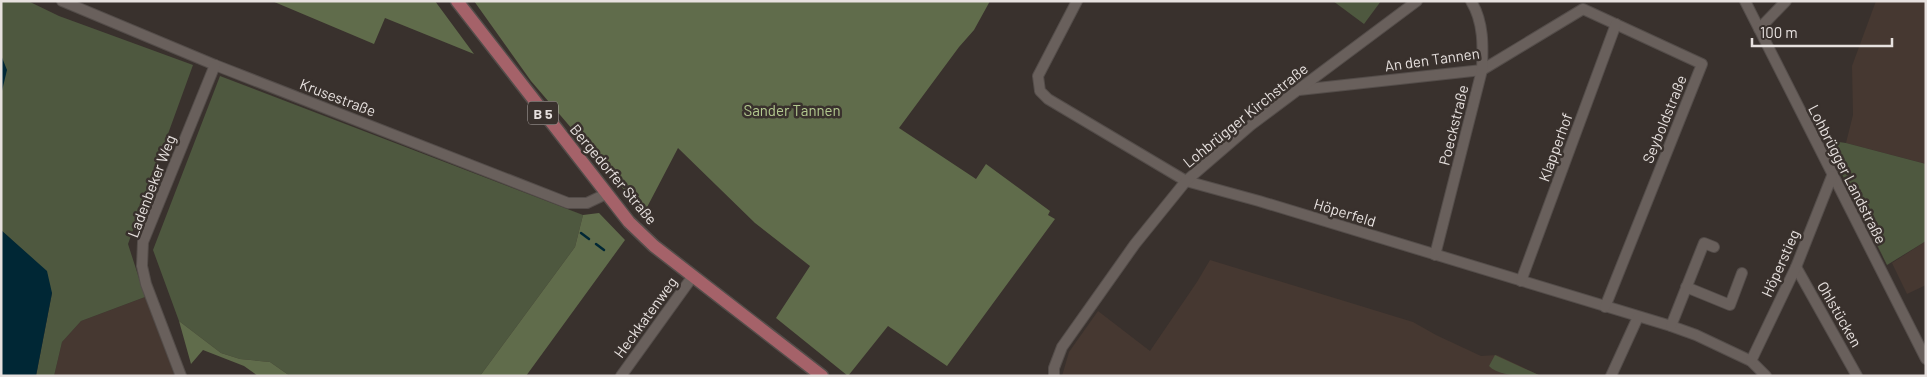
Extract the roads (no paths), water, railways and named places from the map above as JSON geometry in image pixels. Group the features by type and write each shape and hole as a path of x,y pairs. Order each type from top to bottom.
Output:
{"main road":[{"name":"Bergedorfer Straße","path":"457,1 624,216 654,246 822,376"}],"street":[{"name":"Krusestraße","path":"62,1 215,65 568,203 587,203 606,194"},
{"name":"Höperfeld","path":"1077,1 1038,80 1040,91 1048,99 1186,181 1259,201 1671,326 1696,335 1751,361 1766,376"},
{"name":"Lohbrügger Kirchstraße","path":"1054,376 1054,368 1062,347 1135,244 1186,181 1251,125 1417,1"},
{"name":"Poeckstraße","path":"1435,255 1482,70 1483,39 1475,8 1471,1"},
{"name":"Lohbrügger Landstraße","path":"1745,1 1926,359"},
{"path":"1759,29 1786,1"},
{"name":"An den Tannen","path":"1299,90 1482,70 1583,9"},
{"name":"Seyboldstraße","path":"1583,9 1702,64 1605,307"},
{"name":"Klapperhof","path":"1521,281 1616,24"},
{"name":"Ladenbeker Weg","path":"182,376 146,284 142,266 143,242 215,65"},
{"name":"Höperstieg","path":"1751,361 1796,267 1832,176"},
{"path":"1671,326 1704,243 1714,247"},
{"name":"Ohlstücken","path":"1796,267 1857,376"},
{"path":"1686,287 1730,305 1742,273"},
{"name":"Heckkatenweg","path":"621,376 693,276"},
{"path":"1611,376 1638,317"}],"water":[{"path":"1,55 7,70 1,95"},
{"path":"1,230 47,271 52,293 36,376 1,376"}],"waterway":[{"path":"581,233 589,239"},
{"path":"596,244 604,250"}],"park label":[{"name":"Sander Tannen","path":"792,110"}]}
